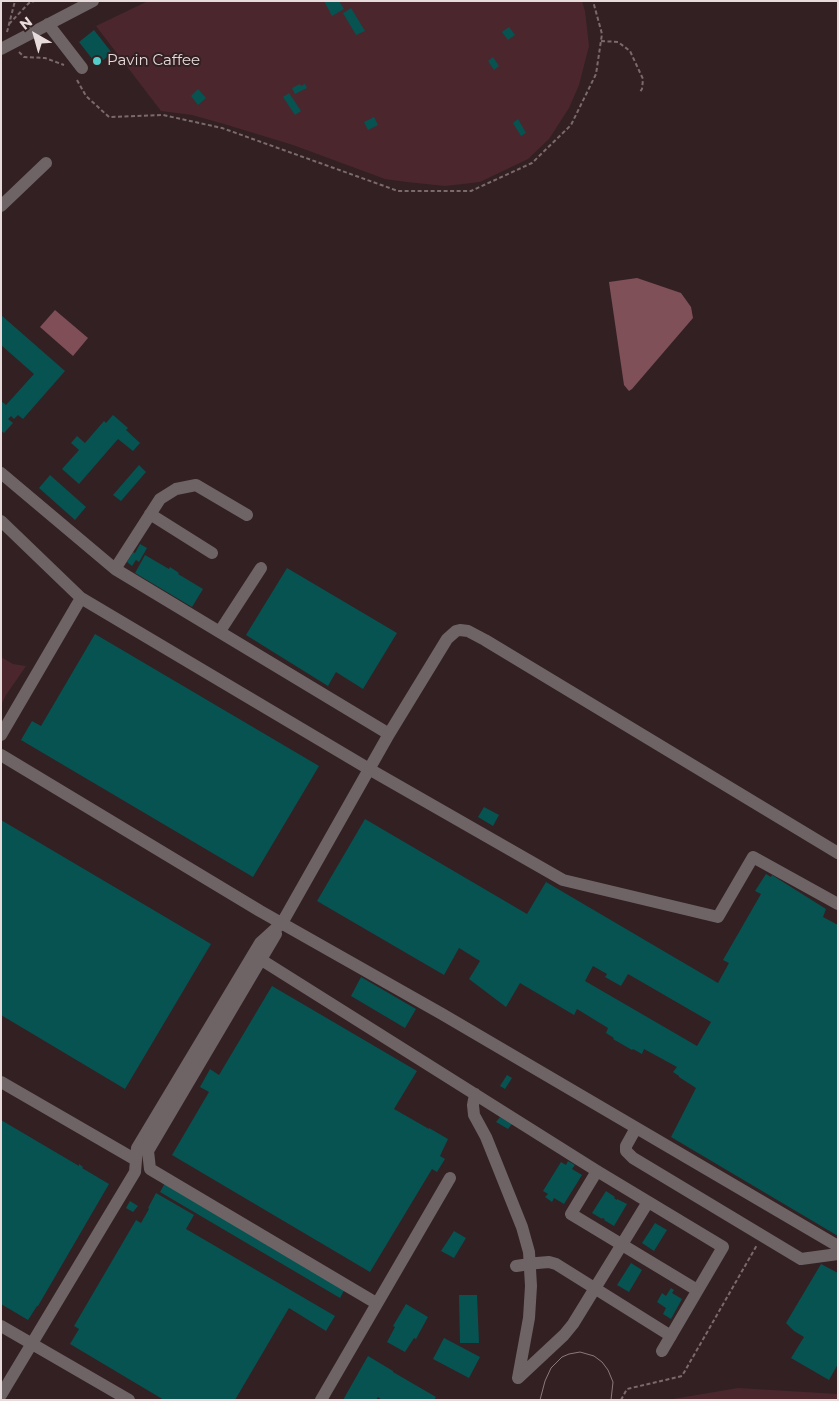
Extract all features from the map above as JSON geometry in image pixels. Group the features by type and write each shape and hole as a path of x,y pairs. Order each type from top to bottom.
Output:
{"street":[{"path":"6,47 93,1"},
{"path":"48,24 79,73"},
{"path":"1,206 46,163"},
{"path":"1,473 115,569 389,734"},
{"path":"115,569 160,499 176,489 196,486 247,515"},
{"path":"150,514 212,553"},
{"path":"1,521 81,598 369,769 563,880 718,917 753,857 838,904"},
{"path":"220,631 261,568"},
{"path":"1,735 81,598"},
{"path":"376,1303 150,1169 148,1150 282,923 389,734 447,639 456,631 468,631 494,645 838,853"},
{"path":"1,755 282,923 442,1014 838,1246"},
{"path":"1,1395 136,1172 137,1148 260,942 282,923"},
{"path":"260,960 597,1171 723,1247 662,1351"},
{"path":"1,1082 136,1160"},
{"path":"474,1094 474,1115 486,1137 522,1227 529,1252 531,1286 529,1318 518,1378 569,1329 648,1202"},
{"path":"636,1128 626,1146 626,1151 629,1155 801,1259 838,1254"},
{"path":"597,1171 571,1214 697,1290"},
{"path":"321,1400 450,1178"},
{"path":"516,1266 537,1262 556,1264 671,1336"},
{"path":"1,1326 129,1400"}],"path":[{"path":"15,1 8,26 6,47 24,57 45,58 62,64 67,68"},
{"path":"8,26 34,1"},
{"path":"79,73 86,96 109,117 163,115 222,128 398,190 471,191 532,163 571,125 596,74 602,34 593,1"},
{"path":"601,41 618,42 630,51 643,79 642,88 639,93"},
{"path":"621,1400 626,1389 682,1376 763,1236"}],"shaded area":[{"path":"148,1 582,1 589,46 579,85 569,108 549,139 528,159 480,182 445,186 385,179 293,145 224,124 192,115 161,111 96,26"},
{"path":"637,278 681,293 691,307 693,318 629,391 624,385 609,282"},
{"path":"55,310 88,338 73,356 40,327"},
{"path":"1,657 13,664 26,666 1,705"},
{"path":"738,1388 838,1394 838,1400 667,1400"}],"building":[{"path":"324,1 339,1 344,9 332,16"},
{"path":"351,8 365,31 356,35 343,13"},
{"path":"509,27 515,35 508,40 502,32"},
{"path":"94,30 112,53 97,65 79,42"},
{"path":"493,57 499,66 494,70 488,61"},
{"path":"300,84 301,86 305,84 307,88 295,94 292,88"},
{"path":"198,89 206,98 198,105 191,96"},
{"path":"289,93 301,111 295,115 283,97"},
{"path":"374,117 378,125 368,130 364,122"},
{"path":"518,119 526,133 521,136 513,123"},
{"path":"1,315 65,371 23,419 18,415 14,419 11,416 8,419 13,423 4,433 1,431 1,401 6,405 34,374 1,345"},
{"path":"113,415 128,428 126,430 140,443 133,451 118,439 79,484 62,469 79,450 71,443 77,436 85,443 104,421 106,423"},
{"path":"139,465 146,472 121,501 113,495"},
{"path":"50,475 86,507 75,520 39,488"},
{"path":"140,544 147,548 139,562 136,560 132,566 127,562"},
{"path":"145,555 169,569 170,567 203,589 192,607 135,573"},
{"path":"287,568 397,633 363,689 336,672 328,686 246,635"},
{"path":"95,634 319,766 253,877 21,740 32,721 41,726"},
{"path":"484,807 499,815 493,826 478,817"},
{"path":"365,819 527,914 546,882 718,983 729,963 723,960 761,894 755,891 766,874 771,877 772,875 826,909 823,917 838,925 838,1236 671,1137 696,1088 673,1072 677,1067 644,1049 642,1054 632,1050 606,1033 608,1028 577,1009 574,1015 520,983 506,1007 469,979 480,961 459,948 444,975 317,901","holes":["593,966 607,974 605,977 621,986 628,974 711,1022 697,1046 585,981"]},
{"path":"1,820 211,944 125,1089 1,1015"},
{"path":"361,977 416,1009 405,1028 351,996"},
{"path":"272,986 417,1071 394,1109 448,1139 440,1156 445,1159 437,1172 432,1169 370,1272 172,1155 209,1092 200,1087 210,1069 219,1075"},
{"path":"507,1075 512,1078 505,1089 500,1086"},
{"path":"500,1117 512,1124 508,1129 496,1122"},
{"path":"1,1120 79,1166 79,1164 82,1168 109,1184 28,1320 1,1304"},
{"path":"568,1161 575,1165 572,1169 582,1175 564,1204 554,1198 552,1202 545,1197 548,1194 543,1191 561,1162 566,1165"},
{"path":"165,1183 345,1289 340,1298 160,1192"},
{"path":"606,1191 617,1200 627,1204 614,1226 592,1213"},
{"path":"156,1193 194,1215 186,1229 335,1316 326,1331 289,1308 235,1400 164,1400 70,1344 79,1329 74,1326 136,1220 141,1223"},
{"path":"130,1201 138,1206 133,1212 126,1208"},
{"path":"655,1223 667,1230 654,1251 642,1243"},
{"path":"454,1231 466,1238 454,1258 441,1251"},
{"path":"631,1263 642,1270 629,1292 617,1285"},
{"path":"821,1264 838,1273 838,1364 829,1380 791,1358 804,1337 786,1323"},
{"path":"671,1288 674,1290 672,1293 682,1299 671,1319 663,1314 666,1308 657,1302 662,1293 666,1296"},
{"path":"459,1295 477,1295 479,1343 460,1343"},
{"path":"406,1304 428,1317 416,1339 414,1338 405,1352 387,1342 395,1327 393,1326"},
{"path":"444,1338 480,1357 469,1378 433,1359"},
{"path":"368,1356 436,1397 434,1400 382,1400 378,1397 376,1400 343,1400"}],"tram line":[{"path":"540,1400 551,1368 562,1357 580,1352 594,1356 608,1370 613,1382 611,1400"}],"place":[{"name":"Pavin Caffee","path":"97,61"}]}
